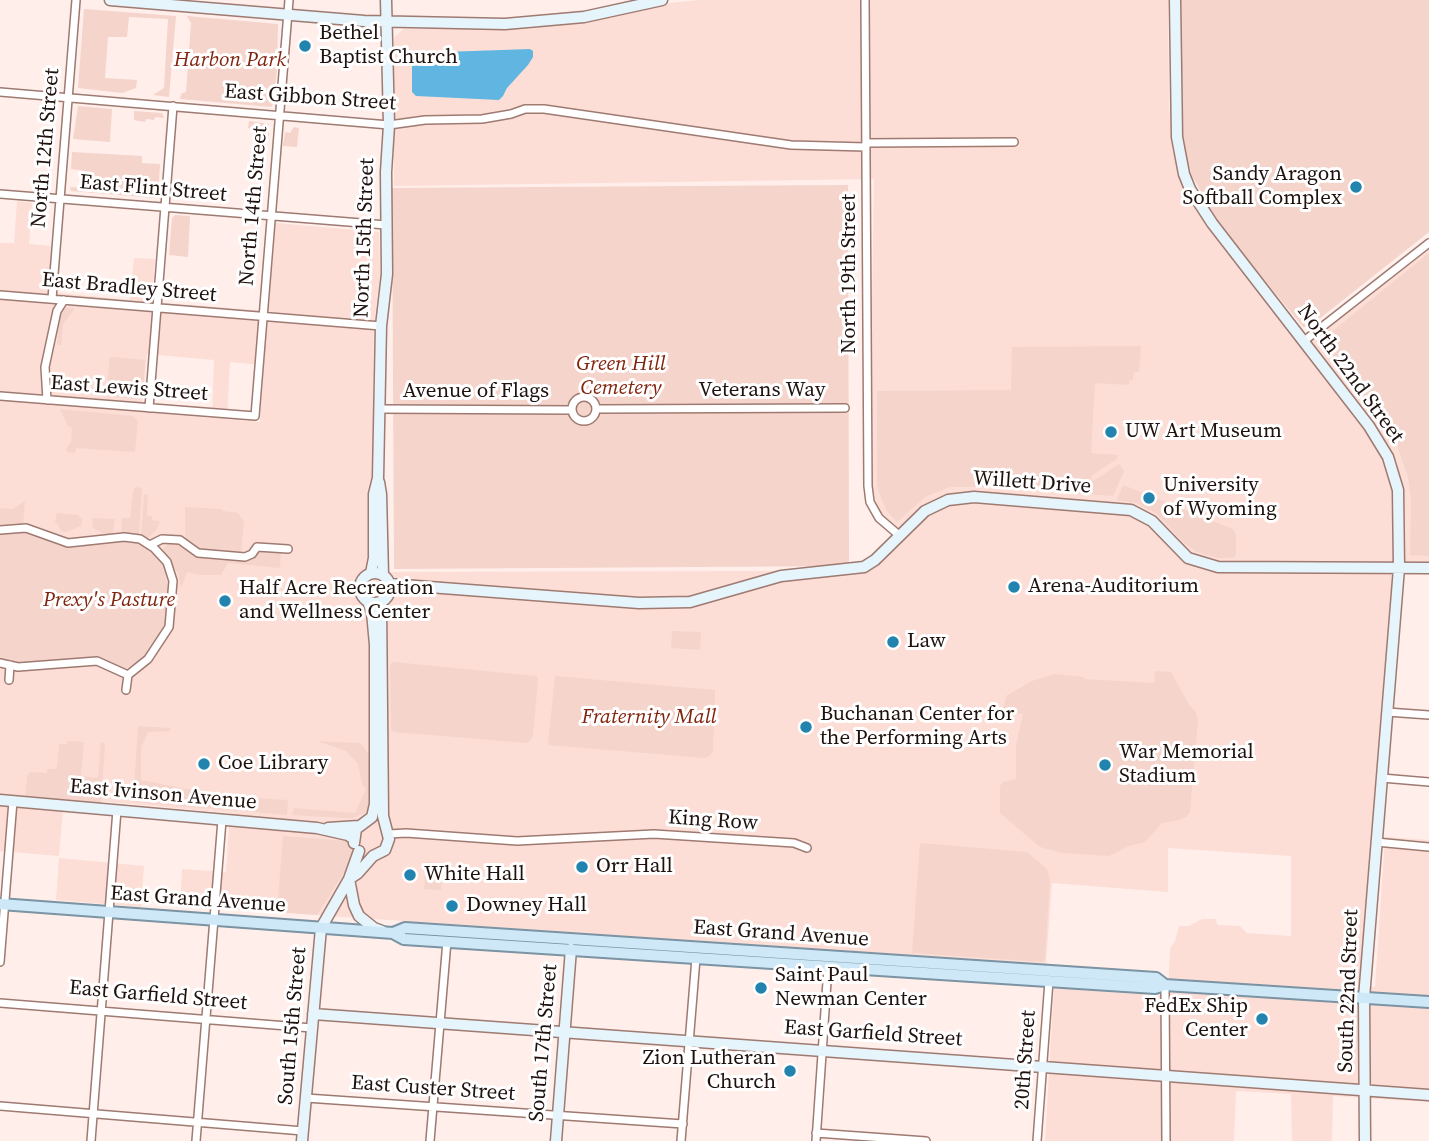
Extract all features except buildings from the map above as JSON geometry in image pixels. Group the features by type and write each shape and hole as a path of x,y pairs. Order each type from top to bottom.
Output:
{"main road":[{"name":"East Grand Avenue","path":"2,904 393,933 404,939 1155,988 1165,985 1429,1002"},
{"name":"East Grand Avenue","path":"393,933 405,928 1156,978 1165,985"}],"street":[{"name":"North 12th Street","path":"52,299 76,0"},
{"path":"110,0 385,22 536,23 584,17 662,0"},
{"name":"North 14th Street","path":"255,416 289,0"},
{"name":"North 15th Street","path":"380,737 372,612 359,586 362,579 370,573 374,558 374,494 378,478 381,326 387,274 389,125 386,0"},
{"name":"North 19th Street","path":"865,0 868,486 870,502 879,518 900,536"},
{"name":"North 22nd Street","path":"1175,0 1177,138 1184,174 1190,189 1369,426 1392,467 1400,502 1399,568 1377,842"},
{"name":"East Gibbon Street","path":"0,92 389,125 425,120 482,119 525,109 544,109 791,145 1014,142"},
{"path":"149,408 173,106"},
{"name":"East Flint Street","path":"0,194 386,225"},
{"path":"1304,341 1429,243"},
{"name":"East Bradley Street","path":"0,295 381,326"},
{"path":"47,400 45,367 57,312 64,300"},
{"name":"East Lewis Street","path":"0,396 255,416"},
{"path":"582,397 591,400 596,409 591,419 584,421 577,419 572,410 576,400 582,397"},
{"name":"Veterans Way","path":"596,409 845,408"},
{"name":"Avenue of Flags","path":"380,409 572,410"},
{"name":"North 15th Street","path":"378,478 382,494 389,594 381,602 380,737"},
{"name":"Willett Drive","path":"386,580 639,603 690,603 800,572 864,567 875,561 925,511 940,503 960,498 996,498 1121,509 1139,513 1156,525 1183,554 1207,565 1429,568"},
{"path":"0,530 26,528 68,543 124,537 140,539 167,562 173,580 169,627 148,659 128,676 126,690"},
{"path":"150,545 162,538 180,540 198,553 244,557 257,547 288,549"},
{"path":"370,573 386,580"},
{"path":"368,602 381,602"},
{"path":"0,663 42,666 97,661 128,676"},
{"path":"9,680 10,665"},
{"path":"1387,712 1429,715"},
{"path":"373,856 359,851 354,839 363,823 374,812 380,737"},
{"path":"380,737 387,830"},
{"path":"1382,778 1429,782"},
{"name":"East Ivinson Avenue","path":"0,800 324,829 354,839"},
{"path":"0,962 2,904 13,801"},
{"path":"91,1141 117,810"},
{"path":"196,1141 222,820"},
{"path":"363,823 375,821 387,830"},
{"name":"East Ivinson Avenue","path":"324,829 363,823"},
{"name":"King Row","path":"387,830 517,841 654,834 794,843 807,848"},
{"name":"South 15th Street","path":"349,879 373,856 387,847 387,830"},
{"path":"1377,842 1429,847"},
{"name":"South 22nd Street","path":"1365,1141 1364,998 1377,842"},
{"name":"South 15th Street","path":"303,1136 321,928 349,879 359,851"},
{"path":"349,879 354,905 362,920 374,929 393,933"},
{"path":"430,1141 447,941"},
{"name":"South 17th Street","path":"556,1141 571,949"},
{"path":"681,1141 696,958"},
{"path":"828,967 816,1137 926,1141"},
{"name":"20th Street","path":"1037,1141 1049,981"},
{"path":"1165,985 1166,1141"},
{"name":"East Garfield Street","path":"0,1003 312,1028"},
{"name":"East Garfield Street","path":"313,1014 1429,1095"},
{"name":"East Custer Street","path":"306,1098 683,1124"},
{"path":"0,1106 198,1122 303,1136"}],"shaded area":[{"name":"University of Wyoming","path":"700,0 1168,0 1169,103 1172,147 1178,170 1206,225 1255,289 1304,340 1429,248 1429,568 1400,568 1365,987 1375,987 1385,837 1429,840 1429,1102 1333,1096 1332,1141 1292,1141 1291,1094 1236,1091 1234,1141 1045,1141 1054,988 1168,996 1170,948 1179,926 1189,926 1202,919 1216,919 1217,925 1240,926 1247,933 1291,936 1291,856 1168,848 1168,892 1052,883 1046,964 180,906 182,869 226,872 230,813 64,798 59,856 0,851 0,243 14,243 17,201 32,203 29,244 51,246 49,292 130,300 134,258 155,259 152,302 268,311 276,223 379,232 380,275 374,323 373,420 378,572 767,571 864,567 900,537 889,529 869,495 874,179 394,186 394,38 403,29 524,29 593,21 670,3","holes":["147,354 214,360 212,418 142,412","230,362 264,365 260,422 227,419"]},
{"path":"59,858 144,866 141,907 56,900"}],"green space":[{"path":"1181,0 1429,0 1429,232 1309,327 1303,327 1237,247 1214,215 1192,176 1182,131"},
{"path":"84,9 176,16 169,97 153,95 164,88 168,19 129,17 127,37 108,37 105,78 137,80 136,88 122,93 78,88"},
{"name":"Harbon Park","path":"187,16 278,24 277,69 271,107 180,99 181,94 186,92 191,23"},
{"path":"78,106 112,109 110,142 73,139"},
{"path":"134,111 162,113 164,118 155,117 154,120 146,119 145,122 134,120"},
{"path":"249,121 269,124 269,138 264,137 263,130 248,128"},
{"path":"294,127 299,128 297,147 283,146 285,132 290,133"},
{"path":"72,152 142,156 142,163 160,164 158,196 154,198 71,191 70,187 84,188 85,171 71,169"},
{"name":"Green Hill Cemetery","path":"848,185 849,566 394,569 392,188"},
{"path":"175,215 190,216 188,257 169,255 172,218"},
{"path":"1429,253 1429,556 1410,555 1411,500 1408,477 1395,440 1319,342"},
{"path":"60,307 75,308 63,324 61,345 57,345"},
{"path":"1141,346 1139,372 1134,372 1129,385 1095,383 1091,453 1118,455 1117,459 1091,476 1092,478 1054,487 950,487 925,497 897,522 886,510 877,487 877,391 1011,390 1012,347"},
{"path":"110,357 145,360 143,396 139,399 106,396"},
{"path":"60,409 133,416 138,421 135,452 76,448 75,453 67,452 72,428 68,426"},
{"path":"1119,464 1124,471 1113,496 1034,490 1064,490 1081,486"},
{"path":"1123,485 1233,529 1236,535 1236,555 1233,558 1218,558 1196,552 1157,514 1136,503 1117,500"},
{"path":"135,487 142,488 139,534 121,533 122,518 130,518"},
{"path":"144,494 148,495 147,516 160,521 148,538 141,535"},
{"path":"25,501 23,525 0,526 0,508 13,509"},
{"path":"185,507 222,509 238,513 244,522 241,553 195,548 185,538"},
{"path":"57,513 79,515 82,518 81,526 66,532 61,531 55,523"},
{"path":"92,518 115,519 113,533 106,535 93,528"},
{"name":"Prexy's Pasture","path":"15,530 65,546 126,540 143,543 156,554 164,565 169,597 163,632 150,651 126,668 91,657 37,665 0,659 0,535"},
{"path":"168,543 184,544 195,555 244,559 260,551 281,551 280,568 228,563 221,575 187,572 181,588 178,573 162,551"},
{"path":"672,631 701,632 700,650 671,648"},
{"name":"Fraternity Mall","path":"393,662 536,676 538,679 533,736 526,743 393,732 390,665"},
{"name":"War Memorial Stadium","path":"1155,671 1171,672 1198,720 1190,812 1186,817 1162,823 1145,842 1109,856 1062,853 1040,847 1000,813 1000,786 1003,782 1016,779 1016,745 1023,714 1003,712 1006,696 1032,681 1055,674 1084,679 1154,683"},
{"name":"Fraternity Mall","path":"555,676 715,690 713,751 705,758 548,745"},
{"path":"138,726 170,728 170,731 148,732 141,747 141,780 222,796 288,800 287,815 133,802"},
{"path":"68,741 84,742 81,776 98,778 101,742 105,743 101,806 25,798 30,772 47,773 47,769 55,769 59,744 67,744"},
{"path":"317,741 359,743 364,747 370,757 369,805 365,813 353,818 292,815 294,808 355,813 366,789 362,784 358,764 346,751"},
{"path":"283,836 347,841 354,849 352,860 317,915 277,912"},
{"path":"920,843 1027,852 1047,869 1050,880 1043,962 912,953"},
{"path":"426,862 443,863 441,890 424,889"}],"water":[{"path":"533,51 533,57 499,100 416,96 412,92 412,61 415,53"}],"place":[{"name":"Bethel Baptist Church","path":"305,46"},
{"name":"Sandy Aragon Softball Complex","path":"1356,187"},
{"name":"UW Art Museum","path":"1111,432"},
{"name":"University of Wyoming","path":"1149,498"},
{"name":"Arena-Auditorium","path":"1014,587"},
{"name":"Half Acre Recreation and Wellness Center","path":"225,601"},
{"name":"Law","path":"893,642"},
{"name":"Buchanan Center for the Performing Arts","path":"806,727"},
{"name":"Coe Library","path":"204,764"},
{"name":"War Memorial Stadium","path":"1105,765"},
{"name":"Orr Hall","path":"582,867"},
{"name":"White Hall","path":"410,875"},
{"name":"Downey Hall","path":"452,906"},
{"name":"Saint Paul Newman Center","path":"761,988"},
{"name":"FedEx Ship Center","path":"1262,1019"},
{"name":"Zion Lutheran Church","path":"790,1071"}]}
